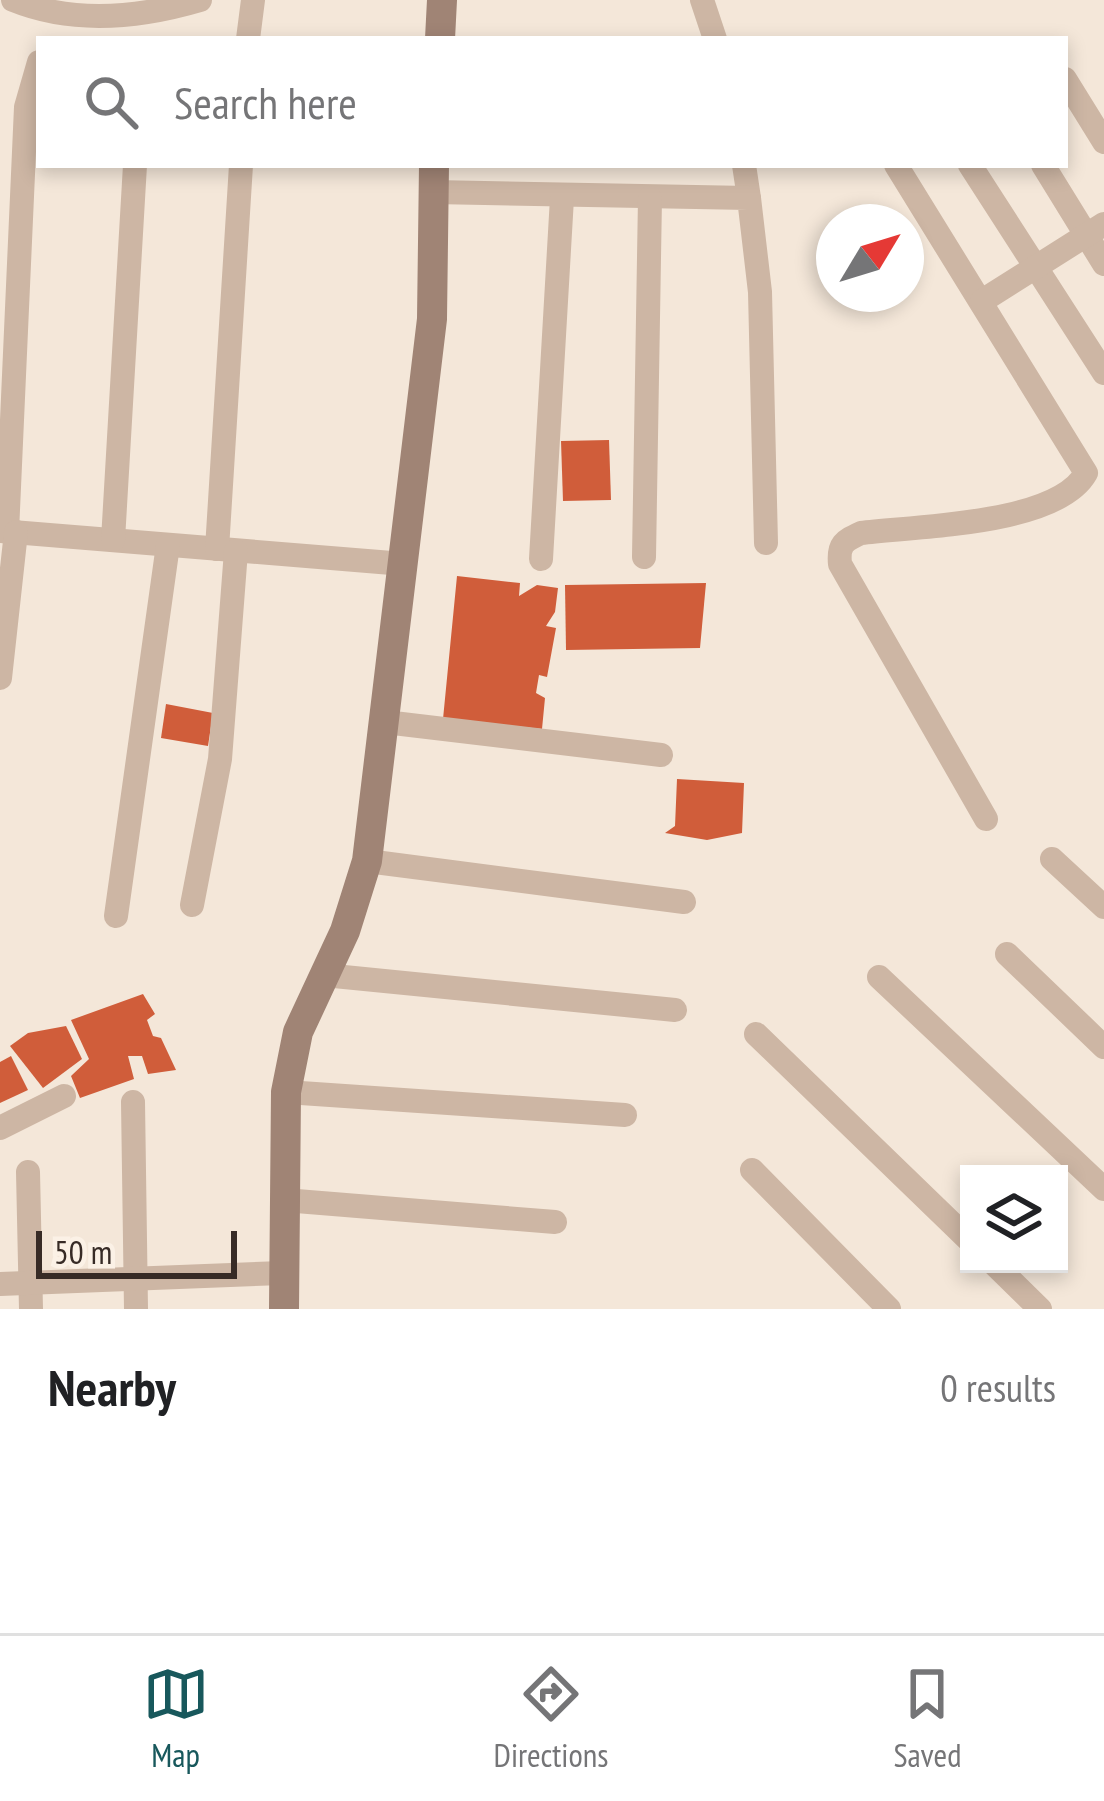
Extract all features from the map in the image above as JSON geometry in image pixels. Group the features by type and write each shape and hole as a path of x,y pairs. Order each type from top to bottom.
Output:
{"street":[{"path":"14,0 49,28 131,4 200,0"},
{"path":"248,36 253,0"},
{"path":"440,36 442,0"},
{"path":"702,0 714,36"},
{"path":"131,4 136,36"},
{"path":"0,678 26,107 36,72"},
{"path":"1068,84 1104,142"},
{"path":"113,540 135,168"},
{"path":"192,905 220,759 241,168"},
{"path":"744,168 760,292 766,543"},
{"path":"898,168 1084,465 1083,480 1023,512 861,533 844,541 839,550 840,564 986,819"},
{"path":"972,168 1104,373"},
{"path":"1045,168 1095,230 1104,264"},
{"path":"284,1309 286,1092 298,1032 345,931 367,861 432,319 434,178 562,198 749,198"},
{"path":"541,559 562,198"},
{"path":"644,556 650,198"},
{"path":"982,302 1095,230"},
{"path":"8,532 404,564"},
{"path":"116,916 168,545"},
{"path":"385,722 661,755"},
{"path":"1052,860 1104,907"},
{"path":"367,861 684,902"},
{"path":"1007,955 1104,1047"},
{"path":"324,975 674,1010"},
{"path":"879,977 1104,1189"},
{"path":"756,1034 960,1231"},
{"path":"286,1092 625,1115"},
{"path":"0,1128 64,1096"},
{"path":"133,1102 136,1309"},
{"path":"752,1170 889,1309"},
{"path":"28,1172 31,1309"},
{"path":"284,1200 555,1222"},
{"path":"0,1284 282,1273"},
{"path":"1003,1273 1040,1309"}],"building":[{"path":"609,440 611,500 563,501 561,441"},
{"path":"457,576 520,583 519,596 537,585 558,588 555,612 546,626 556,628 547,677 539,675 536,693 545,698 542,729 443,719"},
{"path":"706,583 700,648 566,650 565,585"},
{"path":"166,704 213,713 208,746 161,738"},
{"path":"677,779 744,783 742,833 707,840 665,833 675,826"},
{"path":"143,994 155,1014 147,1020 153,1036 161,1038 176,1070 148,1074 142,1056 128,1056 134,1079 80,1098 71,1076 89,1059 71,1020"},
{"path":"66,1026 82,1059 43,1088 10,1046 28,1033"},
{"path":"11,1056 28,1090 0,1103 0,1062"}]}
